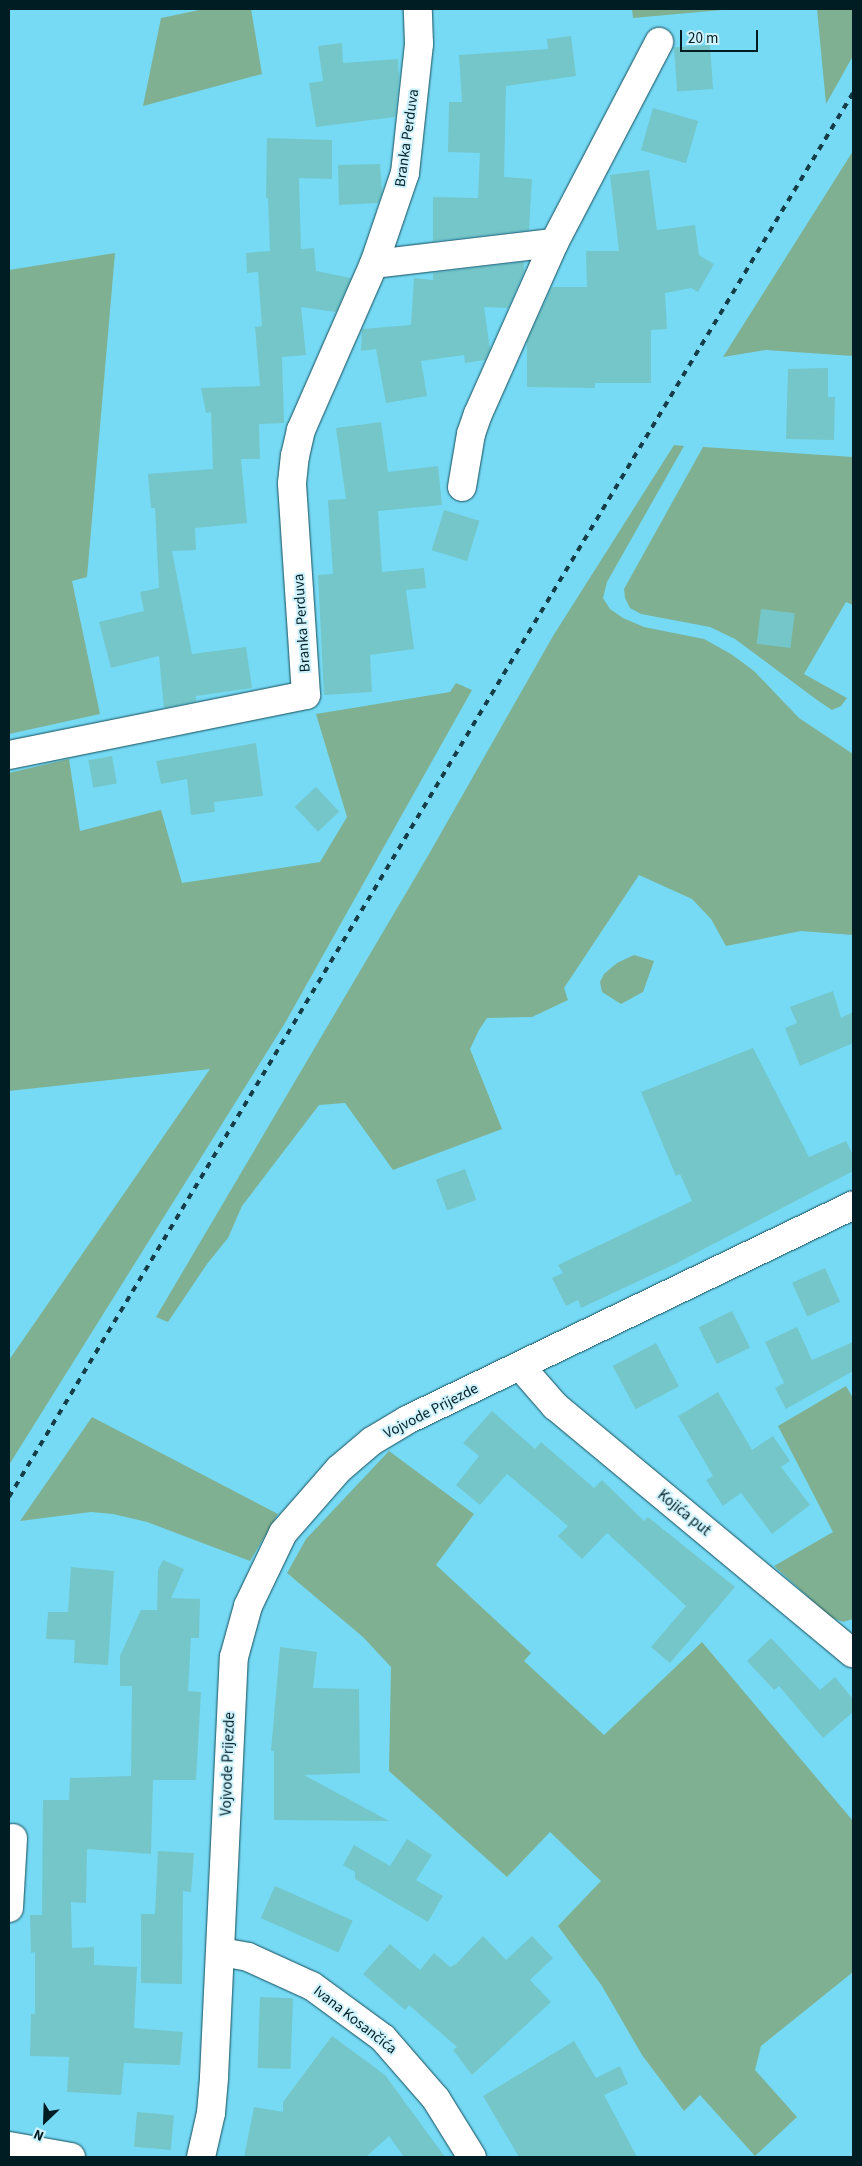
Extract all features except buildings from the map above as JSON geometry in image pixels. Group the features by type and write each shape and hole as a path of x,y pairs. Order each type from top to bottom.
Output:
{"street":[{"name":"Branka Perduva","path":"9,755 306,696 292,483 295,456 300,430 374,264 405,173 419,44 418,9"},
{"path":"462,487 471,434 478,414 554,243 659,42"},
{"path":"374,264 554,243"},
{"name":"Vojvode Prijezde","path":"201,2157 211,2113 221,1952 234,1657 248,1606 263,1569 283,1533 308,1501 372,1441 407,1420 521,1367 853,1205"},
{"name":"Kojića put","path":"521,1367 555,1406 853,1652"},
{"path":"9,1908 13,1838"},
{"name":"Ivana Kosančića","path":"221,1952 248,1956 312,1986 383,2038 436,2099 472,2157"},
{"path":"9,2146 71,2157"}],"green space":[{"path":"204,9 251,9 262,74 143,106 161,18"},
{"path":"632,9 733,9 633,18"},
{"path":"817,9 853,9 853,56 826,104"},
{"path":"853,151 853,356 766,350 723,357"},
{"path":"115,253 87,577 72,581 100,714 9,734 9,270"},
{"path":"674,445 684,446 607,582 603,598 610,609 623,618 644,627 704,639 731,654 754,671 799,718 853,754 853,935 801,931 726,946 711,919 692,899 639,875 564,988 568,1000 532,1017 487,1018 479,1030 470,1049 502,1129 393,1170 345,1103 319,1105 242,1206 228,1238 207,1264 168,1322 156,1317 429,854 553,636"},
{"path":"703,447 853,457 853,605 846,602 804,674 847,698 841,706 832,710 735,639 710,627 641,614 630,608 625,598 624,589"},
{"path":"456,683 472,690 285,1023 9,1465 9,1360 210,1069 9,1091 9,773 69,759 80,831 161,810 182,883 320,862 347,817 316,714 450,692"},
{"path":"634,955 654,961 643,992 621,1004 602,992 600,982 604,974 617,963"},
{"path":"846,1386 853,1398 853,1619 843,1622 831,1617 774,1566 833,1532 778,1426"},
{"path":"92,1417 278,1514 250,1561 147,1522 113,1514 91,1512 20,1521"},
{"path":"389,1451 474,1514 436,1565 531,1653 524,1661 604,1735 702,1642 853,1821 853,1972 761,2046 755,2070 797,2117 755,2156 700,2095 684,2111 642,2055 602,1986 558,1926 601,1881 550,1832 507,1877 389,1771 391,1667 363,1637 287,1573 306,1539"}],"railway":[{"path":"9,1497 853,93"}]}
